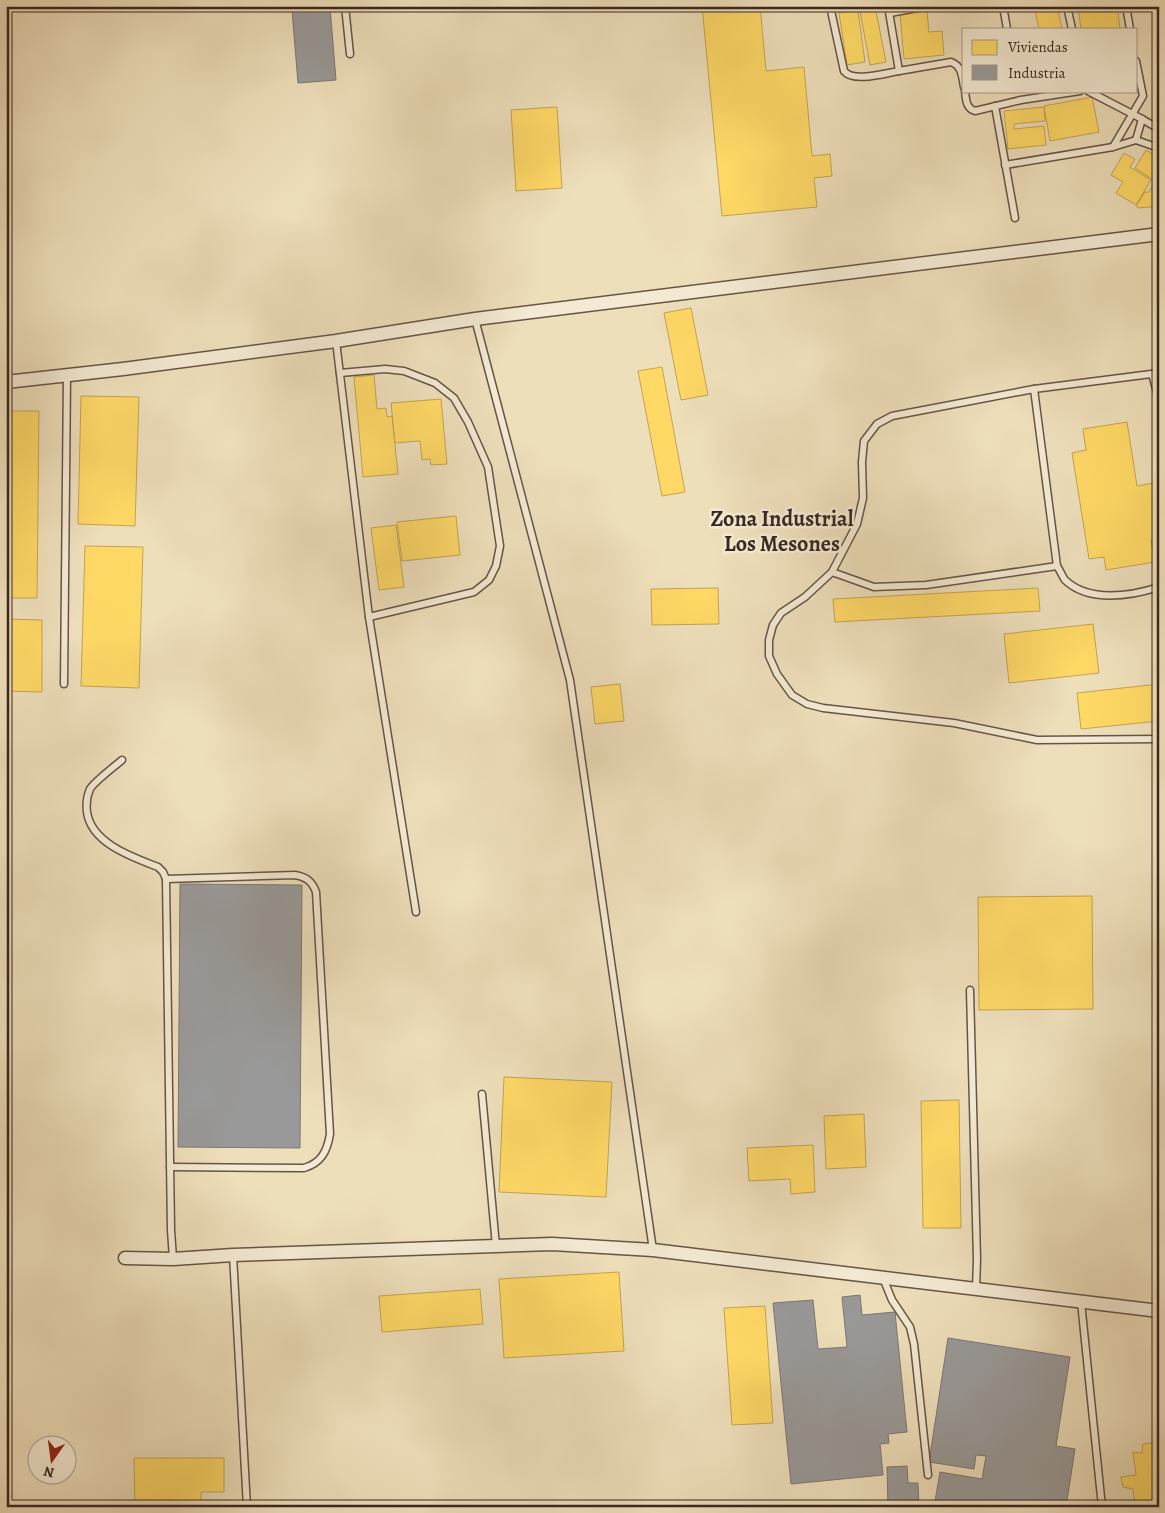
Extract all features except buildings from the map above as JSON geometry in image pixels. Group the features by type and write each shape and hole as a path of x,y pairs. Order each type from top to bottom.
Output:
{"street":[{"path":"6,382 336,341 475,319 1159,234"},
{"path":"125,1258 173,1259 233,1255 552,1244 654,1250 1159,1311"}],"lane":[{"path":"345,6 350,54"},
{"path":"830,6 844,71 847,75 858,78 951,62 960,68 962,78"},
{"path":"900,71 889,9 928,6"},
{"path":"1003,6 1007,28"},
{"path":"1067,6 1072,28"},
{"path":"1126,6 1130,28"},
{"path":"1113,147 1143,96 1138,81"},
{"path":"964,92 967,106 970,110 975,111 1021,100 1073,92"},
{"path":"1020,92 1021,100"},
{"path":"1090,92 1159,130"},
{"path":"995,106 1015,218"},
{"path":"1136,140 1142,119"},
{"path":"1006,165 1113,147 1136,140 1159,148"},
{"path":"475,319 570,680 654,1250"},
{"path":"336,341 369,617 416,912"},
{"path":"340,373 385,370 404,372 435,384 454,398 468,422 488,467 500,546 496,566 489,580 474,592 369,617"},
{"path":"1159,400 1155,373 1034,389 892,416 877,424 864,441 862,462 863,498 857,524 832,572 805,597 781,612 773,625 769,640 769,656 777,674 792,695 807,704 830,709 954,723 1037,740 1159,739"},
{"path":"64,684 67,375"},
{"path":"1034,389 1057,566 1065,579 1079,588 1096,594 1117,596 1143,592 1159,587"},
{"path":"832,572 874,587 926,585 1057,566"},
{"path":"122,760 90,788 86,805 91,826 99,836 111,845 158,868 163,872 166,879 173,1259"},
{"path":"166,879 295,875 310,880 314,886 316,892 330,1134 328,1148 322,1158 312,1166 304,1168 170,1167"},
{"path":"970,990 978,1259 976,1289"},
{"path":"482,1094 496,1246"},
{"path":"233,1255 247,1507"},
{"path":"883,1278 892,1300 910,1327 914,1344 928,1474"},
{"path":"1081,1302 1102,1507"}],"district":[{"name":"Zona Industrial Los Mesones","path":"782,530"}]}
